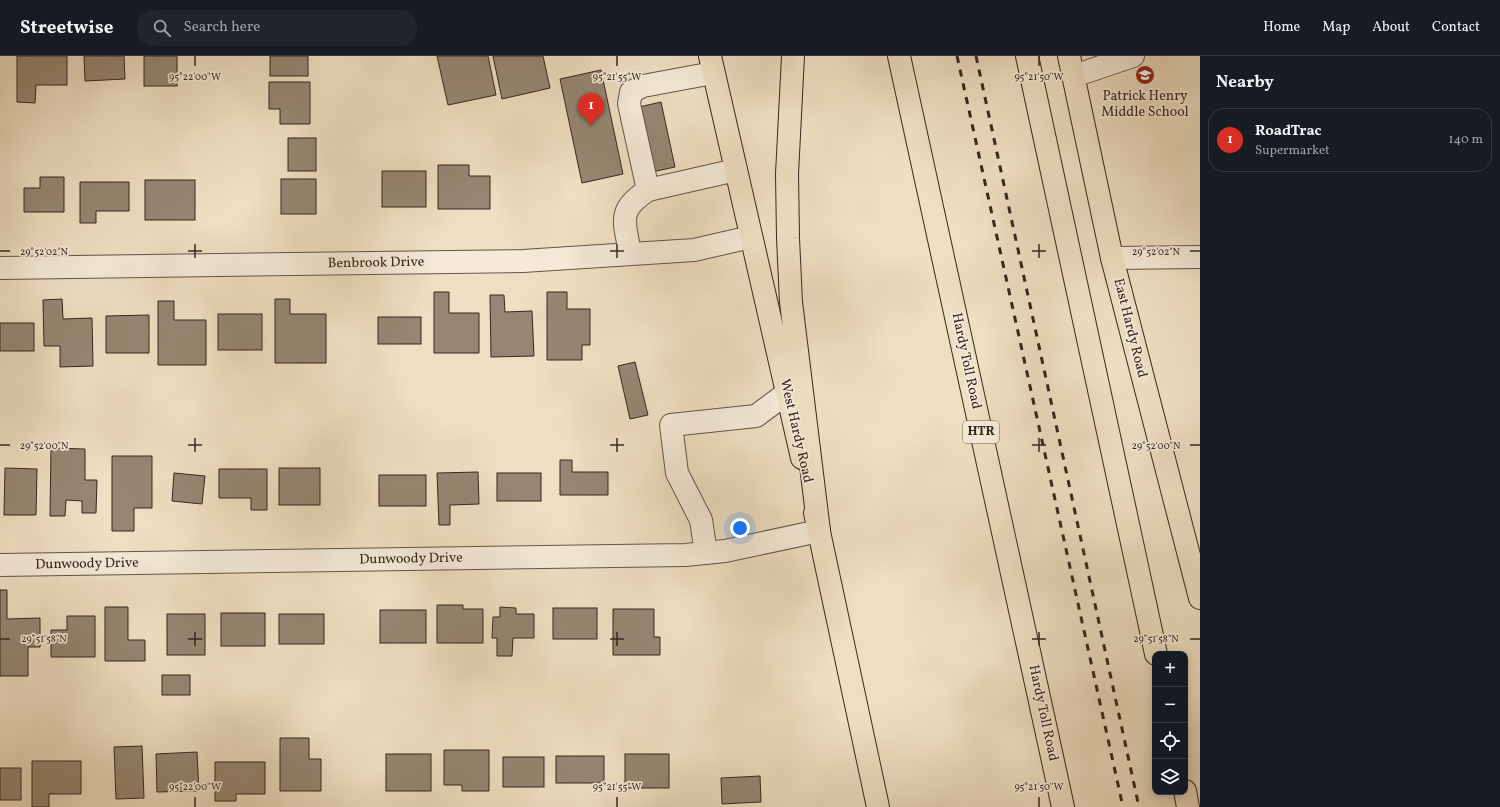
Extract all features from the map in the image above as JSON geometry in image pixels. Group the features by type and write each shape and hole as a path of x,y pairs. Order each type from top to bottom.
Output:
{"main road":[{"path":"793,56 787,174 788,238 792,302 819,532"},
{"name":"Hardy Toll Road","path":"899,56 1063,807"},
{"path":"1027,56 1155,651"},
{"name":"West Hardy Road","path":"712,65 819,532 878,807"},
{"name":"East Hardy Road","path":"1071,66 1112,258 1200,598"},
{"path":"1186,795 1188,807"}],"street":[{"path":"1071,66 1133,56"},
{"path":"648,190 629,104 631,92 643,86 712,65"},
{"path":"630,254 624,217 626,209 633,200 648,190 736,170"},
{"name":"Benbrook Drive","path":"0,268 524,261 694,250 751,237"},
{"path":"1112,258 1200,257"},
{"path":"706,553 701,520 677,473 671,425 756,416 787,393"},
{"name":"Dunwoody Drive","path":"0,565 706,553 725,551 819,532"}],"building":[{"path":"17,56 67,56 67,85 36,85 35,103 17,102"},
{"path":"84,56 124,56 125,79 85,81"},
{"path":"144,56 177,56 177,86 144,86"},
{"path":"270,56 308,56 308,76 270,76"},
{"path":"437,56 488,56 496,95 448,105"},
{"path":"493,56 543,56 550,88 502,99"},
{"path":"601,70 623,174 582,183 560,79"},
{"path":"269,82 310,82 310,124 280,124 280,109 269,109"},
{"path":"661,102 675,167 652,172 639,107"},
{"path":"288,138 316,138 316,171 288,171"},
{"path":"438,165 469,165 469,176 490,176 490,209 438,209"},
{"path":"382,171 426,171 426,207 382,207"},
{"path":"40,177 64,177 64,212 24,212 24,188 40,188"},
{"path":"281,179 316,179 316,214 281,214"},
{"path":"145,180 195,180 195,220 145,220"},
{"path":"80,182 129,182 129,211 96,211 96,223 80,223"},
{"path":"434,292 449,292 449,313 479,313 479,353 434,353"},
{"path":"547,292 567,292 567,309 590,309 590,345 582,345 582,360 547,360"},
{"path":"490,295 504,295 505,312 532,311 534,356 491,357"},
{"path":"62,299 63,319 92,318 93,366 60,367 60,346 44,346 43,300"},
{"path":"275,299 290,299 290,314 326,314 326,363 275,363"},
{"path":"158,301 174,301 174,320 206,320 206,365 158,365"},
{"path":"218,314 262,314 262,350 218,350"},
{"path":"149,315 149,353 106,353 106,316"},
{"path":"378,317 421,317 421,344 378,344"},
{"path":"0,323 34,323 34,351 0,351"},
{"path":"635,362 648,415 630,419 618,366"},
{"path":"51,448 85,449 85,480 97,480 96,513 82,513 82,501 66,500 65,516 50,516"},
{"path":"112,456 152,456 152,508 134,508 134,531 112,531"},
{"path":"560,460 572,460 572,472 608,472 608,495 560,495"},
{"path":"5,468 37,469 36,515 4,515"},
{"path":"279,468 320,468 320,505 279,505"},
{"path":"219,469 267,469 267,510 251,510 251,498 219,498"},
{"path":"478,472 479,504 450,505 450,525 439,525 437,473"},
{"path":"174,473 205,476 202,504 172,501"},
{"path":"497,473 541,473 541,501 497,501"},
{"path":"379,475 426,475 426,506 379,506"},
{"path":"0,590 7,590 7,619 40,618 40,647 28,647 28,676 0,676"},
{"path":"437,605 463,605 463,609 483,609 483,643 437,643"},
{"path":"105,607 128,607 128,640 145,640 145,661 105,661"},
{"path":"500,607 516,608 516,614 534,614 534,638 513,638 512,656 497,656 497,638 492,638 493,617 500,617"},
{"path":"553,608 597,608 597,639 553,639"},
{"path":"613,609 654,609 654,637 660,637 660,655 613,655"},
{"path":"380,610 426,610 426,643 380,643"},
{"path":"221,613 265,613 265,646 221,646"},
{"path":"167,614 205,614 205,655 167,655"},
{"path":"279,614 324,614 324,644 279,644"},
{"path":"67,616 95,616 95,657 51,657 51,630 67,630"},
{"path":"162,675 190,675 190,695 162,695"},
{"path":"280,738 309,738 309,759 321,759 321,791 280,791"},
{"path":"142,746 144,798 116,799 114,747"},
{"path":"444,750 489,750 489,791 462,791 462,785 444,785"},
{"path":"197,752 199,791 157,792 156,754"},
{"path":"386,754 431,754 431,791 386,791"},
{"path":"625,754 669,754 669,788 625,788"},
{"path":"556,756 604,756 604,783 556,783"},
{"path":"503,757 544,757 544,787 503,787"},
{"path":"32,761 81,761 81,794 49,794 49,807 32,807"},
{"path":"215,762 265,762 265,794 236,794 236,801 215,801"},
{"path":"0,768 21,768 21,800 0,800"},
{"path":"760,776 761,802 722,804 721,778"}],"railway":[{"path":"957,56 1123,807"},
{"path":"976,56 1139,807"}],"place":[{"name":"Patrick Henry Middle School","path":"1145,75"},
{"name":"RoadTrac","path":"591,126"}]}
